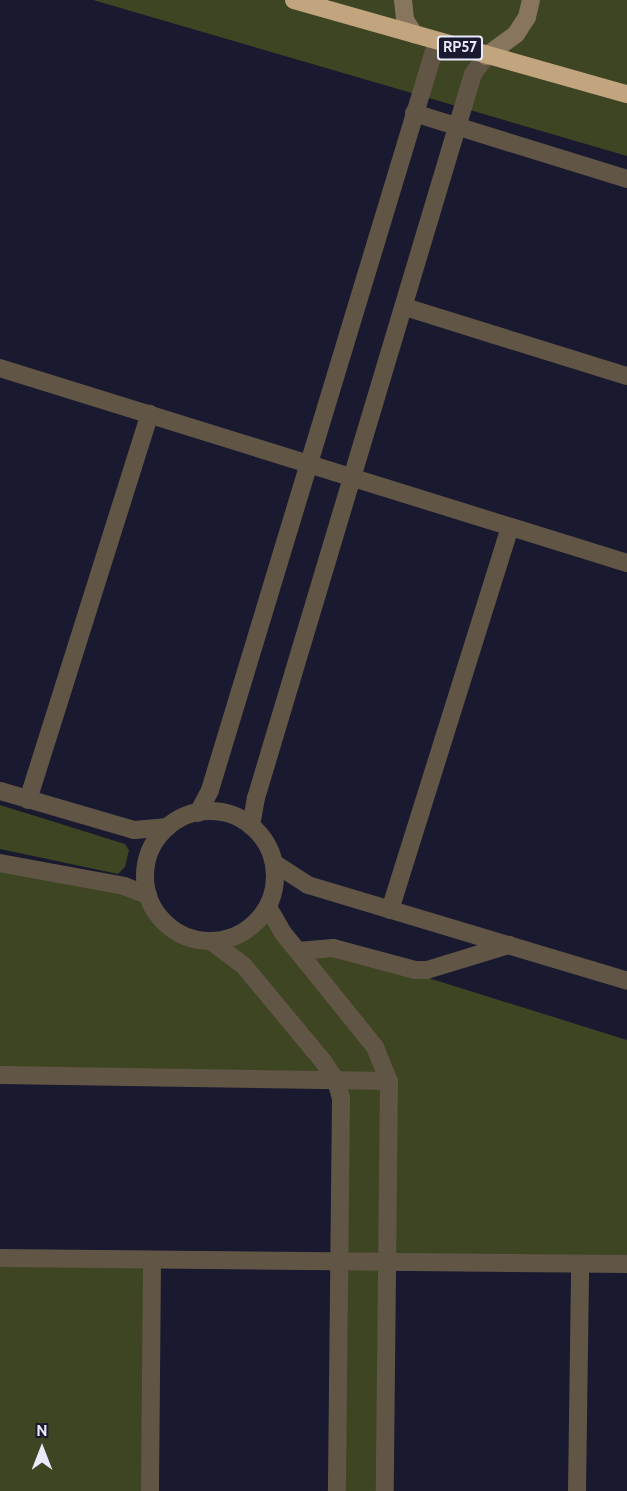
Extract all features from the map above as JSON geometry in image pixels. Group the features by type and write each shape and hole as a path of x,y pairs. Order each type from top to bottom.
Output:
{"highway":[{"name":"RP57","path":"294,0 627,94"}],"street":[{"path":"403,0 405,20 414,34"},
{"path":"251,826 256,798 354,479 473,74 486,56 516,34 527,17 531,0"},
{"path":"198,813 210,790 437,41"},
{"path":"414,113 627,179"},
{"path":"405,307 627,376"},
{"path":"0,368 627,563"},
{"path":"28,800 150,414"},
{"path":"390,910 510,527"},
{"path":"0,791 134,830 168,827"},
{"path":"217,812 235,816 251,826 266,843 274,863 275,886 268,907 246,930 232,937 212,941 190,938 172,929 157,914 148,895 145,877 148,858 156,841 168,827 182,818 198,813 217,812"},
{"path":"0,862 124,886 148,895"},
{"path":"274,863 308,885 627,981"},
{"path":"268,907 298,951 375,1047 388,1081 385,1491"},
{"path":"212,941 244,966 323,1061 336,1081 341,1098 337,1491"},
{"path":"298,951 333,948 416,970 427,970 509,945"},
{"path":"0,1075 388,1081"},
{"path":"0,1258 627,1264"},
{"path":"150,1491 152,1260"},
{"path":"577,1491 580,1264"}],"green space":[{"path":"93,0 627,0 627,156"},
{"path":"0,805 125,844 129,850 125,867 118,874 0,849"},
{"path":"0,866 148,895 172,929 211,941 268,907 292,943 333,948 627,1040 627,1264 386,1261 385,1491 337,1491 338,1087 0,1076"},
{"path":"0,1258 152,1260 150,1491 0,1491"}]}
